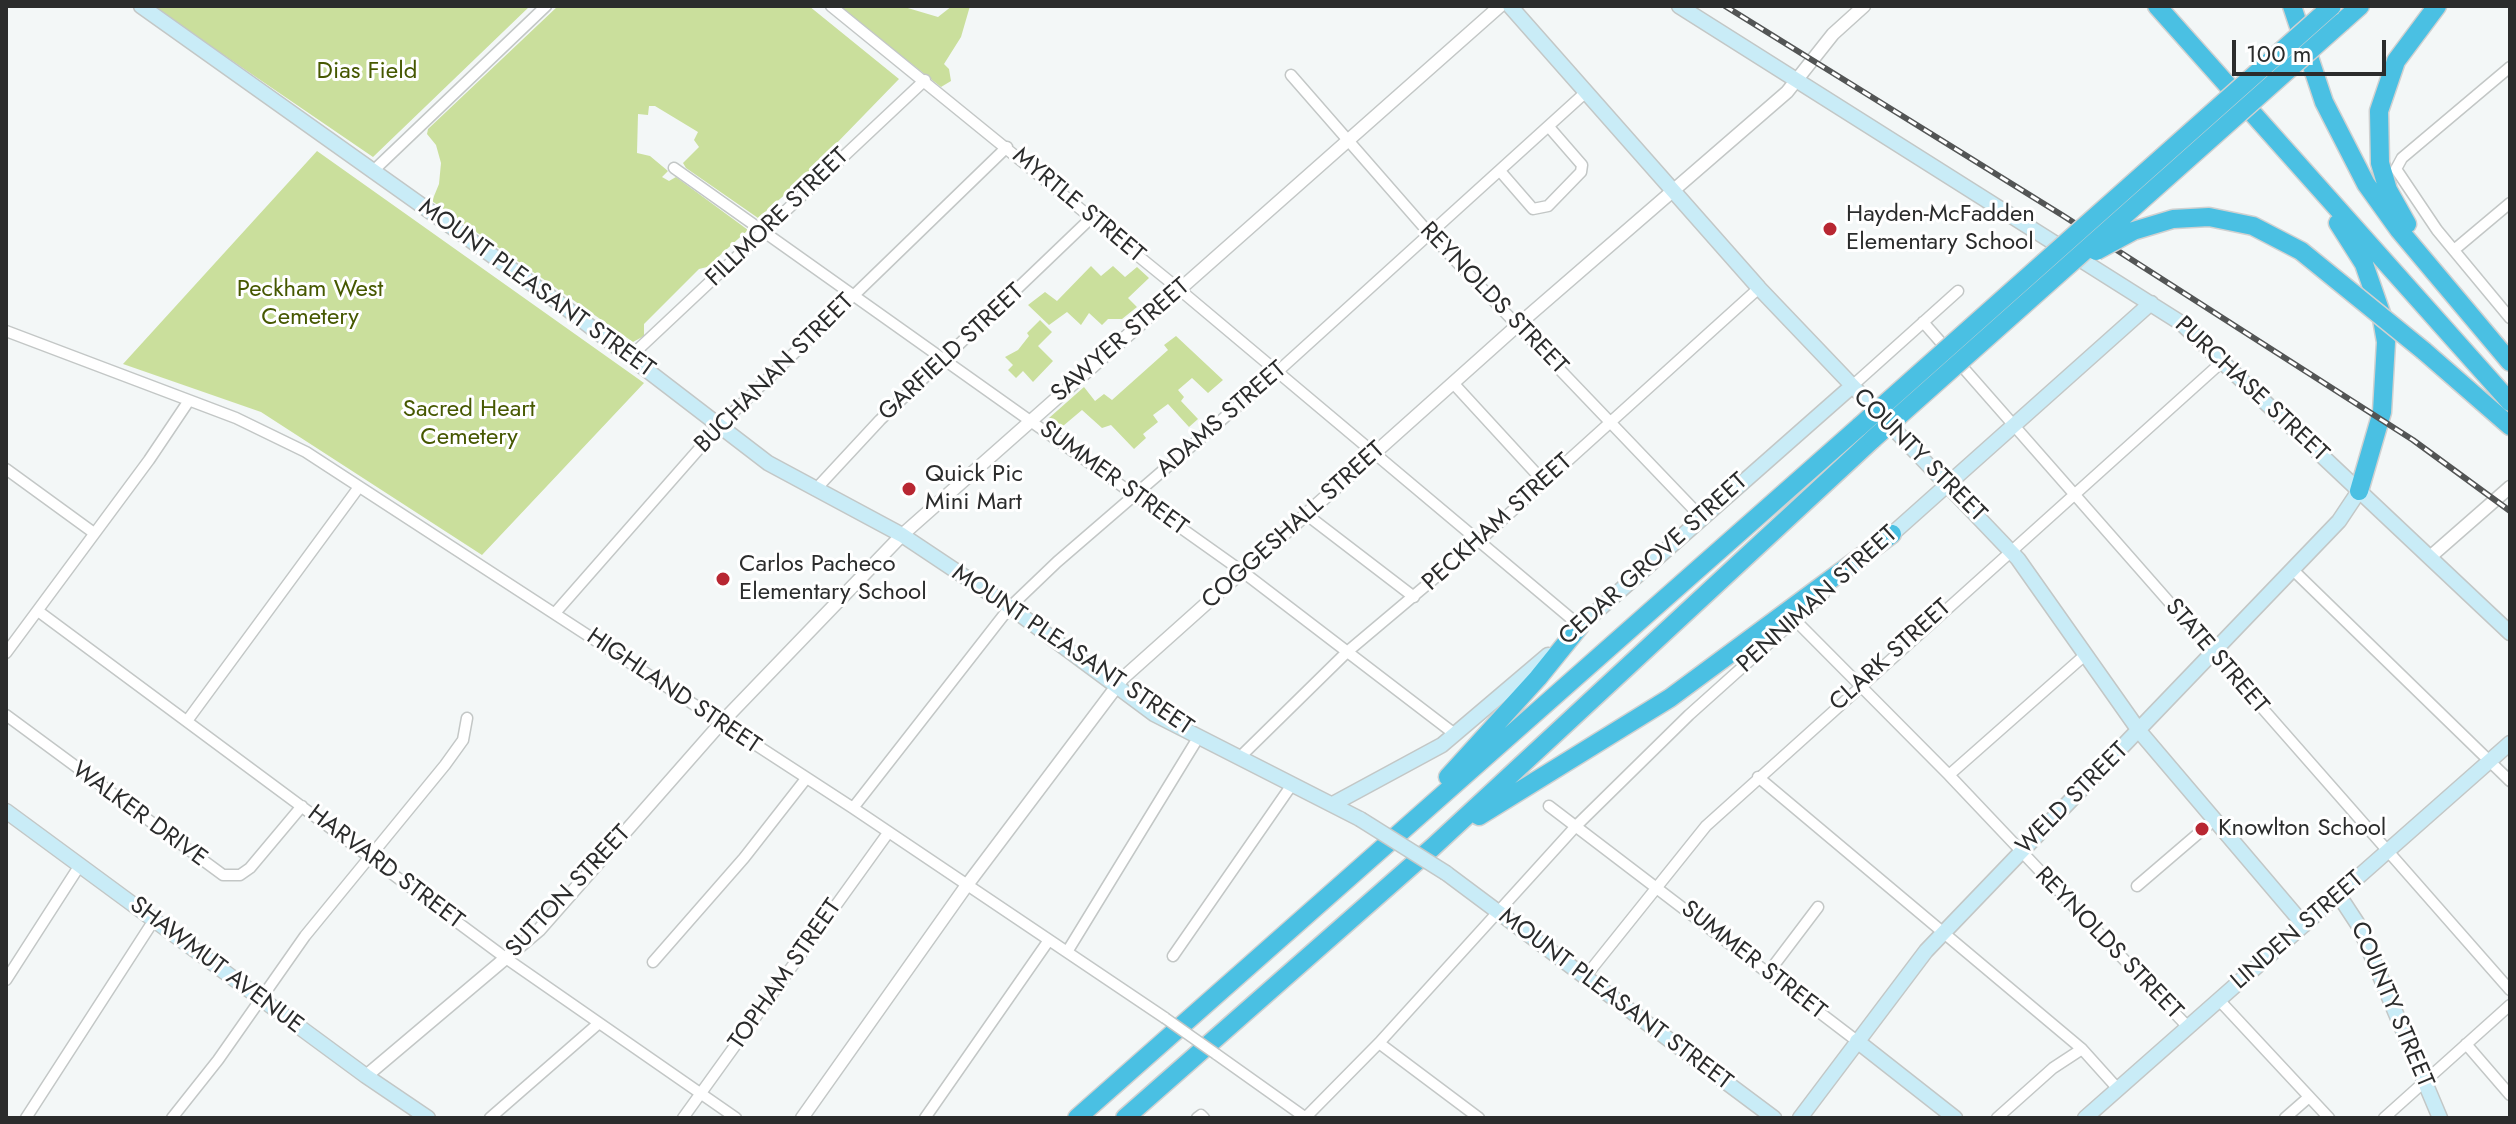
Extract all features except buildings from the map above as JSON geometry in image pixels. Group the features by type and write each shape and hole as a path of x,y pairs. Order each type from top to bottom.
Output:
{"highway":[{"path":"2157,6 2510,402"},
{"path":"2292,6 2317,84 2352,160 2382,207 2510,362"},
{"path":"1077,1118 1403,828 1867,432 2337,14 2360,6"},
{"path":"2437,6 2405,47 2389,75 2379,111 2378,143 2381,170 2391,197 2447,287"},
{"path":"1125,1118 1433,847 1867,432 2033,297 2337,14"},
{"path":"2286,149 2356,248 2383,322 2387,354 2384,400 2374,448 2359,491"},
{"path":"2033,297 2101,249 2140,228 2182,218 2227,219 2261,229 2293,245 2424,351 2510,426"},
{"path":"1433,847 1526,785 1670,698 1892,534"},
{"path":"1403,828 1522,697 1580,626"}],"main road":[{"name":"MOUNT PLEASANT STREET","path":"141,6 631,356 768,463 815,490 845,501 902,535 1010,607 1116,687 1198,738 1333,804 1446,873 1774,1118"},
{"name":"COUNTY STREET","path":"1510,6 1759,288 2010,550 2043,591 2140,732 2304,925"},
{"name":"PURCHASE STREET","path":"1679,6 2181,323 2510,633"},
{"name":"PENNIMAN STREET","path":"1892,534 2151,303"},
{"name":"CEDAR GROVE STREET","path":"1333,804 1456,735 1851,387"},
{"name":"WELD STREET","path":"1800,1118 1904,978 1943,933 2293,570 2347,512 2359,491"},
{"name":"LINDEN STREET","path":"2085,1118 2510,743"},
{"name":"SHAWMUT AVENUE","path":"6,811 366,1076 428,1118"},
{"name":"COUNTY STREET","path":"2338,894 2359,926 2440,1118"},
{"name":"SUMMER STREET","path":"1857,1041 1955,1118"}],"street":[{"path":"372,172 546,6"},
{"name":"MYRTLE STREET","path":"831,6 1180,290 1580,626"},
{"name":"SAWYER STREET","path":"721,723 902,535 1500,6"},
{"name":"COGGESHALL STREET","path":"802,1118 967,885 1116,687 1519,324 1798,82 1827,41 1864,6"},
{"path":"2510,67 2402,158 2396,169 2454,250 2510,318"},
{"name":"REYNOLDS STREET","path":"1291,75 1429,233 1701,517"},
{"name":"FILLMORE STREET","path":"631,356 925,80"},
{"name":"ADAMS STREET","path":"853,808 1010,607 1276,373 1586,92"},
{"path":"1500,171 1533,209 1548,206 1581,172 1582,165 1549,127"},
{"name":"BUCHANAN STREET","path":"555,613 720,425 1007,147"},
{"name":"SUMMER STREET","path":"674,168 1243,572 1456,735"},
{"path":"2454,250 2510,203"},
{"name":"GARFIELD STREET","path":"815,490 880,420 1090,219"},
{"name":"PECKHAM STREET","path":"1239,758 1347,652 1480,540 1759,288"},
{"name":"CEDAR GROVE STREET","path":"1851,387 1958,291"},
{"name":"STATE STREET","path":"1923,322 2510,990"},
{"name":"HIGHLAND STREET","path":"6,331 279,436 555,613 805,780 853,808 1165,1018 1305,1118"},
{"name":"CLARK STREET","path":"1585,977 1706,826 2223,361"},
{"path":"1453,383 1544,482"},
{"path":"6,653 188,402"},
{"path":"6,469 94,533"},
{"path":"187,721 359,487"},
{"path":"2430,557 2510,487"},
{"path":"1307,515 1414,597"},
{"name":"PENNIMAN STREET","path":"1305,1118 1379,1043 1576,826 1689,715 1892,534"},
{"path":"2293,570 2510,781"},
{"name":"HARVARD STREET","path":"38,611 507,959 736,1118"},
{"name":"REYNOLDS STREET","path":"1795,620 1949,775 2188,1027"},
{"path":"1949,775 2085,655"},
{"name":"WALKER DRIVE","path":"6,715 223,875 240,875 250,868 302,806"},
{"path":"172,1118 218,1060 305,936 371,858 463,740 467,718"},
{"name":"SUTTON STREET","path":"366,1076 539,930 721,723"},
{"path":"1067,952 1198,738"},
{"path":"1758,777 2082,1049 2118,1089"},
{"path":"653,962 744,858 805,780"},
{"path":"1173,956 1291,786"},
{"name":"SUMMER STREET","path":"1549,806 1857,1041"},
{"path":"2137,886 2214,820"},
{"name":"TOPHAM STREET","path":"683,1118 888,833"},
{"path":"6,980 80,865"},
{"path":"1768,973 1818,907"},
{"path":"44,1118 29,1114 154,920"},
{"path":"925,1118 1049,940"},
{"path":"2219,1000 2329,1118"},
{"path":"2384,1118 2510,1005"},
{"path":"490,1118 599,1023"},
{"path":"1379,1043 1479,1118"},
{"path":"2466,1044 2510,1095"},
{"path":"1997,1118 2053,1068 2082,1049"},
{"path":"2285,1118 2309,1097"}],"green space":[{"name":"Dias Field","path":"152,6 530,6 373,157"},
{"path":"558,6 809,6 899,79 796,185 758,218 686,168 683,163 699,147 694,140 698,132 655,106 649,106 648,115 638,114 637,153 650,156 668,171 662,177 669,181 676,177 748,230 707,267 699,269 644,324 644,336 633,342 432,201 439,184 441,163 436,145 427,134 428,129"},
{"path":"838,6 901,6 938,17 952,6 970,6 961,37 944,64 949,69 951,81 941,87"},
{"path":"317,151 644,383 482,555 261,412 123,364"},
{"path":"1091,266 1101,276 1113,266 1125,277 1137,267 1149,278 1128,298 1137,307 1122,319 1108,319 1102,325 1089,313 1081,325 1067,312 1049,325 1028,305 1045,292 1057,301"},
{"path":"1040,320 1052,332 1038,346 1053,361 1033,382 1023,371 1016,378 1008,370 1013,365 1005,357 1018,350 1029,336 1027,333"},
{"path":"1176,336 1223,380 1208,393 1192,378 1178,390 1184,397 1181,401 1198,419 1189,427 1168,404 1153,415 1158,422 1143,434 1146,438 1134,449 1111,425 1102,428 1082,410 1063,426 1049,418 1084,387 1095,401 1104,394 1112,400 1168,350 1164,345"}],"railway":[{"path":"1725,6 2062,215 2413,440 2510,511"}],"place":[{"name":"Hayden-McFadden Elementary School","path":"1830,229"},
{"name":"Quick Pic Mini Mart","path":"909,489"},
{"name":"Carlos Pacheco Elementary School","path":"723,579"},
{"name":"Knowlton School","path":"2202,829"}],"park label":[{"name":"Peckham West Cemetery","path":"310,304"},
{"name":"Sacred Heart Cemetery","path":"469,424"}]}
